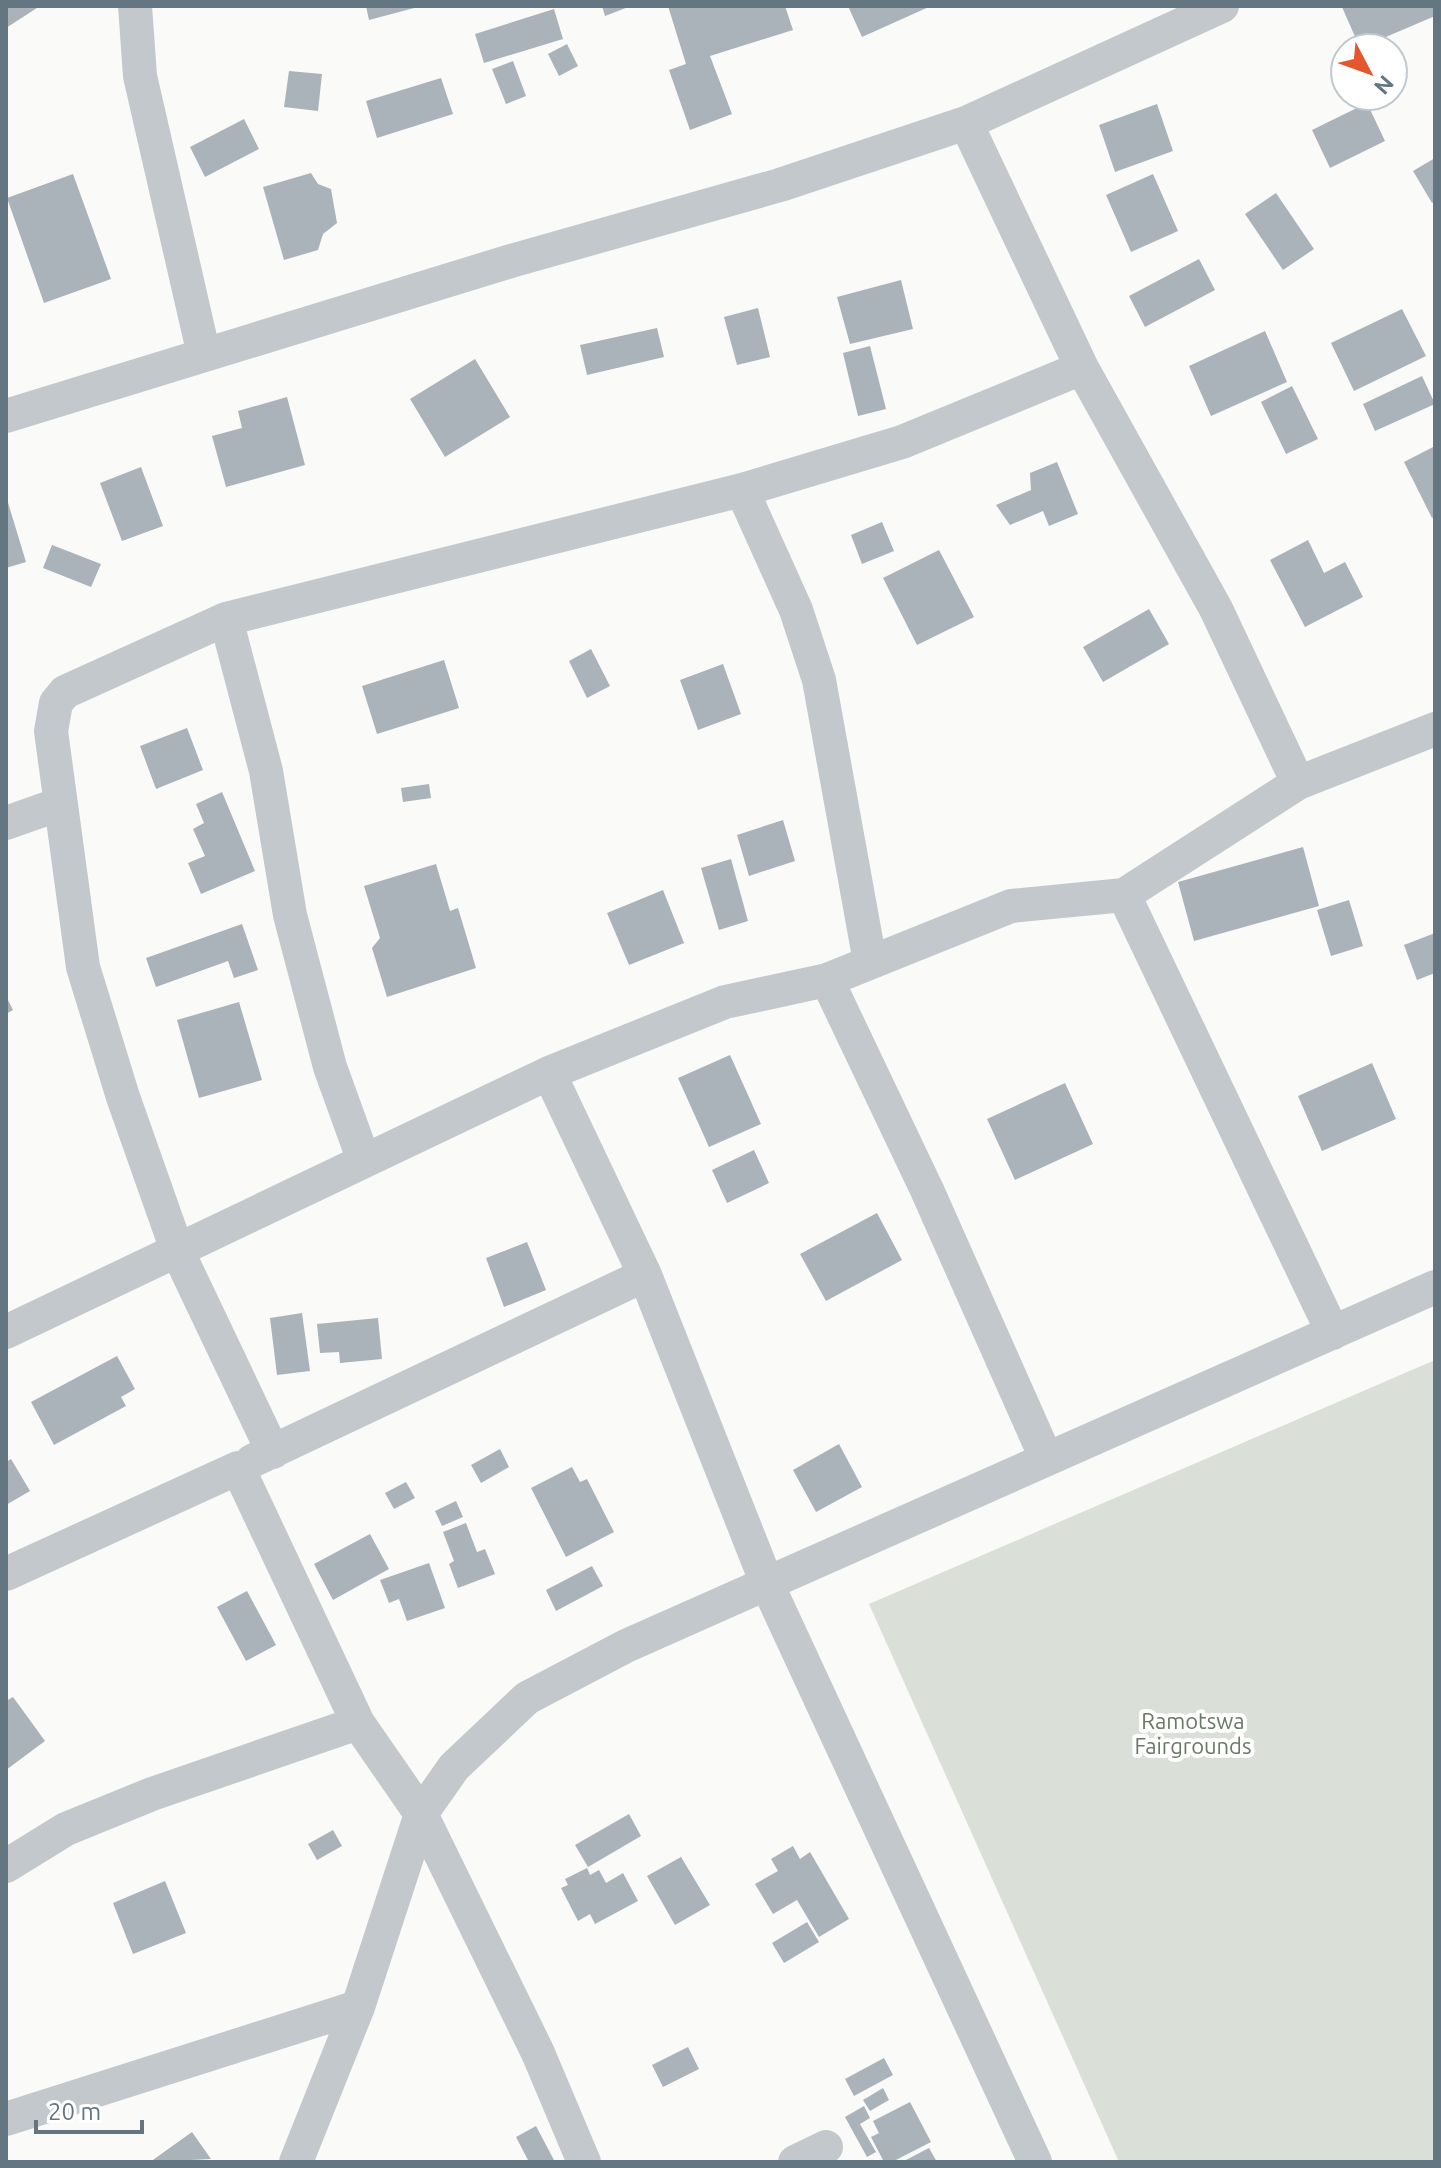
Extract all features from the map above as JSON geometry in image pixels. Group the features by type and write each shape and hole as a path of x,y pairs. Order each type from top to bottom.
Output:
{"street":[{"path":"135,6 140,76 204,355"},
{"path":"6,416 511,261 780,185 966,123 1222,6"},
{"path":"966,123 1082,368 1216,609 1298,783"},
{"path":"273,1452 177,1250 123,1097 83,967 51,717 65,692 226,619 742,490 902,442 1082,368"},
{"path":"742,490 796,610 819,680 870,962"},
{"path":"226,619 266,771 290,915 330,1067 364,1161"},
{"path":"6,1332 549,1073 725,1002 827,980 1011,906 1124,895 1298,783 1435,729"},
{"path":"6,823 60,804"},
{"path":"1124,895 1333,1333"},
{"path":"827,980 927,1190 1046,1458"},
{"path":"549,1073 645,1275 768,1586 1035,2162"},
{"path":"6,1574 273,1452 645,1275"},
{"path":"296,2162 358,2007 421,1814 454,1767 527,1698 626,1646 768,1586 1046,1458 1435,1287"},
{"path":"238,1468 358,1723 421,1814 538,2053 584,2162"},
{"path":"6,1866 66,1829 152,1794 358,1723"},
{"path":"6,2119 358,2007"},
{"path":"795,2162 826,2147"}],"green space":[{"name":"Ramotswa Fairgrounds","path":"1435,1360 1435,2162 1119,2162 869,1604"}],"building":[{"path":"6,6 40,6 6,28"},
{"path":"366,6 418,6 418,7 369,20"},
{"path":"602,6 631,6 605,16"},
{"path":"668,6 785,6 793,30 710,56 732,114 690,130 669,70 686,64"},
{"path":"848,6 931,6 862,37"},
{"path":"1435,6 1435,16 1398,32 1353,32 1342,7"},
{"path":"554,9 563,39 484,63 475,34"},
{"path":"567,44 578,66 559,76 548,54"},
{"path":"513,61 526,96 506,104 492,69"},
{"path":"289,71 322,74 318,111 284,107"},
{"path":"441,78 453,114 377,138 366,101"},
{"path":"1157,104 1173,151 1115,172 1099,125"},
{"path":"1349,112 1371,112 1385,141 1330,168 1312,130"},
{"path":"244,119 259,149 205,177 190,147"},
{"path":"1435,158 1435,201 1432,203 1413,171"},
{"path":"311,173 318,184 331,189 337,223 323,234 318,250 284,260 263,187"},
{"path":"73,174 111,279 44,303 7,198"},
{"path":"1153,174 1178,231 1131,252 1106,195"},
{"path":"1276,193 1314,249 1283,270 1245,214"},
{"path":"1199,259 1215,290 1145,327 1129,296"},
{"path":"901,280 913,329 850,344 837,297"},
{"path":"758,308 770,357 737,365 724,317"},
{"path":"1402,309 1426,356 1354,391 1331,343"},
{"path":"657,328 664,357 587,375 580,345"},
{"path":"1265,331 1287,382 1211,416 1189,366"},
{"path":"870,346 886,409 858,416 843,353"},
{"path":"475,359 510,417 445,457 410,399"},
{"path":"1422,376 1435,404 1375,431 1363,404"},
{"path":"1292,386 1318,439 1286,454 1261,402"},
{"path":"287,397 305,465 226,487 212,436 242,428 238,411"},
{"path":"1435,446 1435,516 1432,518 1404,462"},
{"path":"1057,462 1078,514 1049,526 1043,511 1010,525 996,505 1031,490 1030,473"},
{"path":"141,467 163,526 122,541 100,483"},
{"path":"6,496 26,562 6,568"},
{"path":"882,522 894,551 862,564 851,535"},
{"path":"1308,540 1324,573 1345,562 1363,597 1305,627 1270,560"},
{"path":"52,545 101,564 91,587 43,568"},
{"path":"939,550 974,617 917,645 883,578"},
{"path":"1149,609 1169,644 1103,682 1083,647"},
{"path":"591,649 610,686 587,698 569,661"},
{"path":"444,660 459,708 377,734 362,686"},
{"path":"723,664 741,714 698,730 680,680"},
{"path":"187,728 203,770 156,789 140,746"},
{"path":"429,784 431,798 403,802 401,788"},
{"path":"222,792 255,871 201,894 188,863 205,856 193,829 204,823 196,804"},
{"path":"783,820 795,861 749,876 737,835"},
{"path":"1303,847 1319,906 1194,941 1178,882"},
{"path":"731,859 748,921 719,930 701,868"},
{"path":"436,864 450,911 458,908 476,968 387,997 372,948 380,938 364,886"},
{"path":"663,890 684,943 629,965 607,913"},
{"path":"1349,900 1363,946 1331,956 1317,910"},
{"path":"242,924 258,970 234,978 228,961 156,987 146,958"},
{"path":"1435,933 1435,973 1417,980 1404,945"},
{"path":"6,996 13,1010 6,1014"},
{"path":"239,1002 262,1080 199,1098 177,1020"},
{"path":"730,1055 761,1124 709,1147 678,1078"},
{"path":"1372,1063 1396,1119 1322,1151 1298,1096"},
{"path":"1065,1083 1093,1144 1015,1180 987,1119"},
{"path":"754,1150 769,1183 727,1203 712,1170"},
{"path":"877,1213 902,1260 826,1301 800,1254"},
{"path":"527,1242 546,1290 504,1307 486,1258"},
{"path":"302,1313 310,1371 277,1375 270,1318"},
{"path":"378,1318 382,1359 340,1363 339,1352 320,1353 317,1324"},
{"path":"117,1356 135,1389 121,1397 126,1406 54,1445 31,1402"},
{"path":"839,1444 862,1487 816,1512 793,1470"},
{"path":"500,1449 509,1467 481,1483 471,1465"},
{"path":"11,1459 30,1491 6,1505 6,1462"},
{"path":"572,1467 580,1482 587,1479 614,1532 566,1557 531,1488"},
{"path":"406,1482 415,1498 394,1509 385,1493"},
{"path":"456,1501 463,1517 442,1526 435,1511"},
{"path":"466,1523 477,1552 485,1549 495,1574 458,1588 449,1564 454,1561 443,1532"},
{"path":"370,1534 389,1569 333,1600 314,1564"},
{"path":"429,1563 445,1608 407,1621 399,1599 389,1603 380,1580"},
{"path":"592,1566 603,1586 556,1611 546,1590"},
{"path":"247,1591 276,1645 246,1661 217,1607"},
{"path":"13,1697 45,1741 6,1770 6,1701"},
{"path":"629,1814 641,1836 588,1867 575,1845"},
{"path":"333,1830 342,1846 317,1860 308,1844"},
{"path":"793,1846 800,1859 810,1852 849,1919 819,1937 797,1900 773,1914 755,1884 778,1871 771,1859"},
{"path":"681,1857 710,1905 675,1925 647,1876"},
{"path":"587,1868 590,1875 599,1870 606,1883 623,1873 638,1901 595,1924 590,1914 578,1921 561,1888 568,1885 565,1879"},
{"path":"165,1881 186,1933 133,1954 113,1903"},
{"path":"807,1922 819,1942 784,1963 772,1943"},
{"path":"688,2047 699,2069 663,2087 652,2065"},
{"path":"884,2058 893,2075 854,2096 845,2079"},
{"path":"883,2088 889,2100 870,2111 863,2100"},
{"path":"910,2102 931,2142 892,2162 884,2162 871,2137 879,2133 873,2121"},
{"path":"864,2106 870,2118 860,2124 876,2152 867,2157 845,2117"},
{"path":"536,2126 555,2162 529,2162 516,2137"},
{"path":"192,2132 211,2159 150,2162"},
{"path":"929,2148 937,2162 902,2162"}]}
